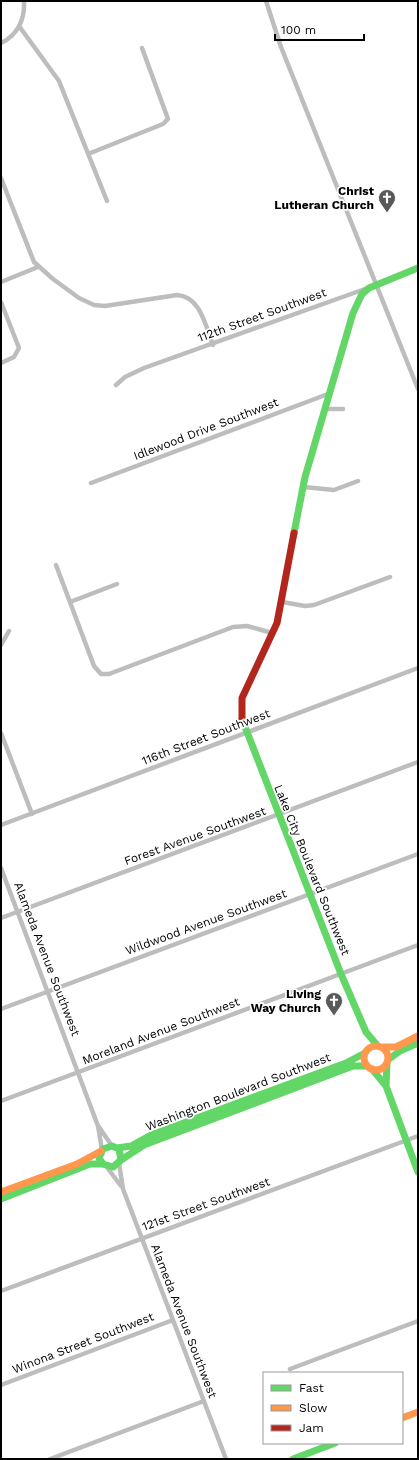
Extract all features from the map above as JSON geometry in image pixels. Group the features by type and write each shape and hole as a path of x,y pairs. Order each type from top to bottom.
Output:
{"street":[{"path":"1,44 13,35 19,26 24,12 24,1"},
{"path":"266,1 283,52 418,389"},
{"path":"19,26 58,81 107,201"},
{"path":"88,154 166,122 168,114 142,48"},
{"path":"1,178 34,262 38,266 79,298 97,306 177,295 189,297 201,312 213,345"},
{"path":"1,282 38,266"},
{"name":"112th Street Southwest","path":"116,385 125,377 144,368 213,345 369,288 418,268"},
{"path":"56,565 94,666 100,674 109,674 233,627 247,626 272,633 277,623 282,602 305,477 328,394 353,313 362,294 369,288"},
{"path":"1,302 18,344 17,353 11,359 1,363"},
{"name":"Idlewood Drive Southwest","path":"91,483 328,394"},
{"path":"325,409 343,410"},
{"path":"304,488 334,490 358,481"},
{"path":"282,602 305,606 314,605 390,577"},
{"path":"70,602 117,584"},
{"path":"1,645 9,630"},
{"name":"Lake City Boulevard Southwest","path":"272,633 244,692 241,709 246,733 341,974 348,985 368,1037 380,1046"},
{"name":"116th Street Southwest","path":"1,825 418,668"},
{"path":"1,733 32,814"},
{"name":"Forest Avenue Southwest","path":"1,918 278,816 418,762"},
{"name":"Wildwood Avenue Southwest","path":"1,1009 418,854"},
{"name":"Alameda Avenue Southwest","path":"1,868 79,1072 98,1126 101,1150"},
{"name":"Moreland Avenue Southwest","path":"1,1102 418,945"},
{"path":"418,1036 396,1047 380,1046 365,1052 364,1059 386,1086 418,1172"},
{"name":"Lake City Boulevard Southwest","path":"365,1052 368,1037"},
{"path":"370,1068 382,1068 400,1051 418,1043"},
{"path":"380,1046 387,1051 388,1061 386,1086"},
{"name":"Washington Boulevard Southwest","path":"115,1147 131,1146 150,1135 346,1063 365,1052"},
{"name":"Washington Boulevard Southwest","path":"120,1161 144,1146 352,1066 370,1068"},
{"name":"Alameda Avenue Southwest","path":"98,1126 115,1147"},
{"name":"121st Street Southwest","path":"1,1291 418,1136"},
{"path":"1,1192 83,1161 106,1147 115,1147 121,1152 120,1161 113,1167 104,1165 86,1165 66,1175 1,1199"},
{"path":"101,1150 100,1158 104,1165"},
{"name":"Alameda Avenue Southwest","path":"120,1161 123,1189 226,1459"},
{"name":"Alameda Avenue Southwest","path":"104,1165 123,1189"},
{"name":"Winona Street Southwest","path":"1,1385 173,1320"},
{"path":"290,1369 418,1321"},
{"path":"50,1459 204,1401"},
{"path":"403,1418 418,1412"},
{"path":"293,1459 332,1444"}],"traffic: fast":[{"path":"294,533 305,477 353,313 362,294 369,288 418,268"},
{"path":"242,719 341,974 366,1032 377,1045"},
{"path":"389,1059 400,1051 418,1043"},
{"path":"117,1148 131,1146 151,1135 346,1063 365,1053"},
{"path":"386,1086 387,1063"},
{"path":"121,1160 144,1145 353,1066 367,1066"},
{"path":"372,1069 386,1086 418,1172"},
{"path":"1,1199 90,1164 103,1164 113,1167 121,1160 119,1149 112,1146 103,1149 99,1158 103,1164"},
{"path":"293,1459 332,1444"}],"traffic: slow":[{"path":"383,1047 396,1047 418,1036"},
{"path":"376,1046 385,1049 388,1058 385,1067 376,1070 367,1067 364,1058 367,1049 376,1046"},
{"path":"1,1192 77,1164 101,1151"},
{"path":"403,1418 418,1412"}],"traffic: jam":[{"path":"242,719 242,698 277,623 294,533"}],"place":[{"name":"Christ Lutheran Church","path":"387,213"},
{"name":"Living Way Church","path":"334,1016"}]}
